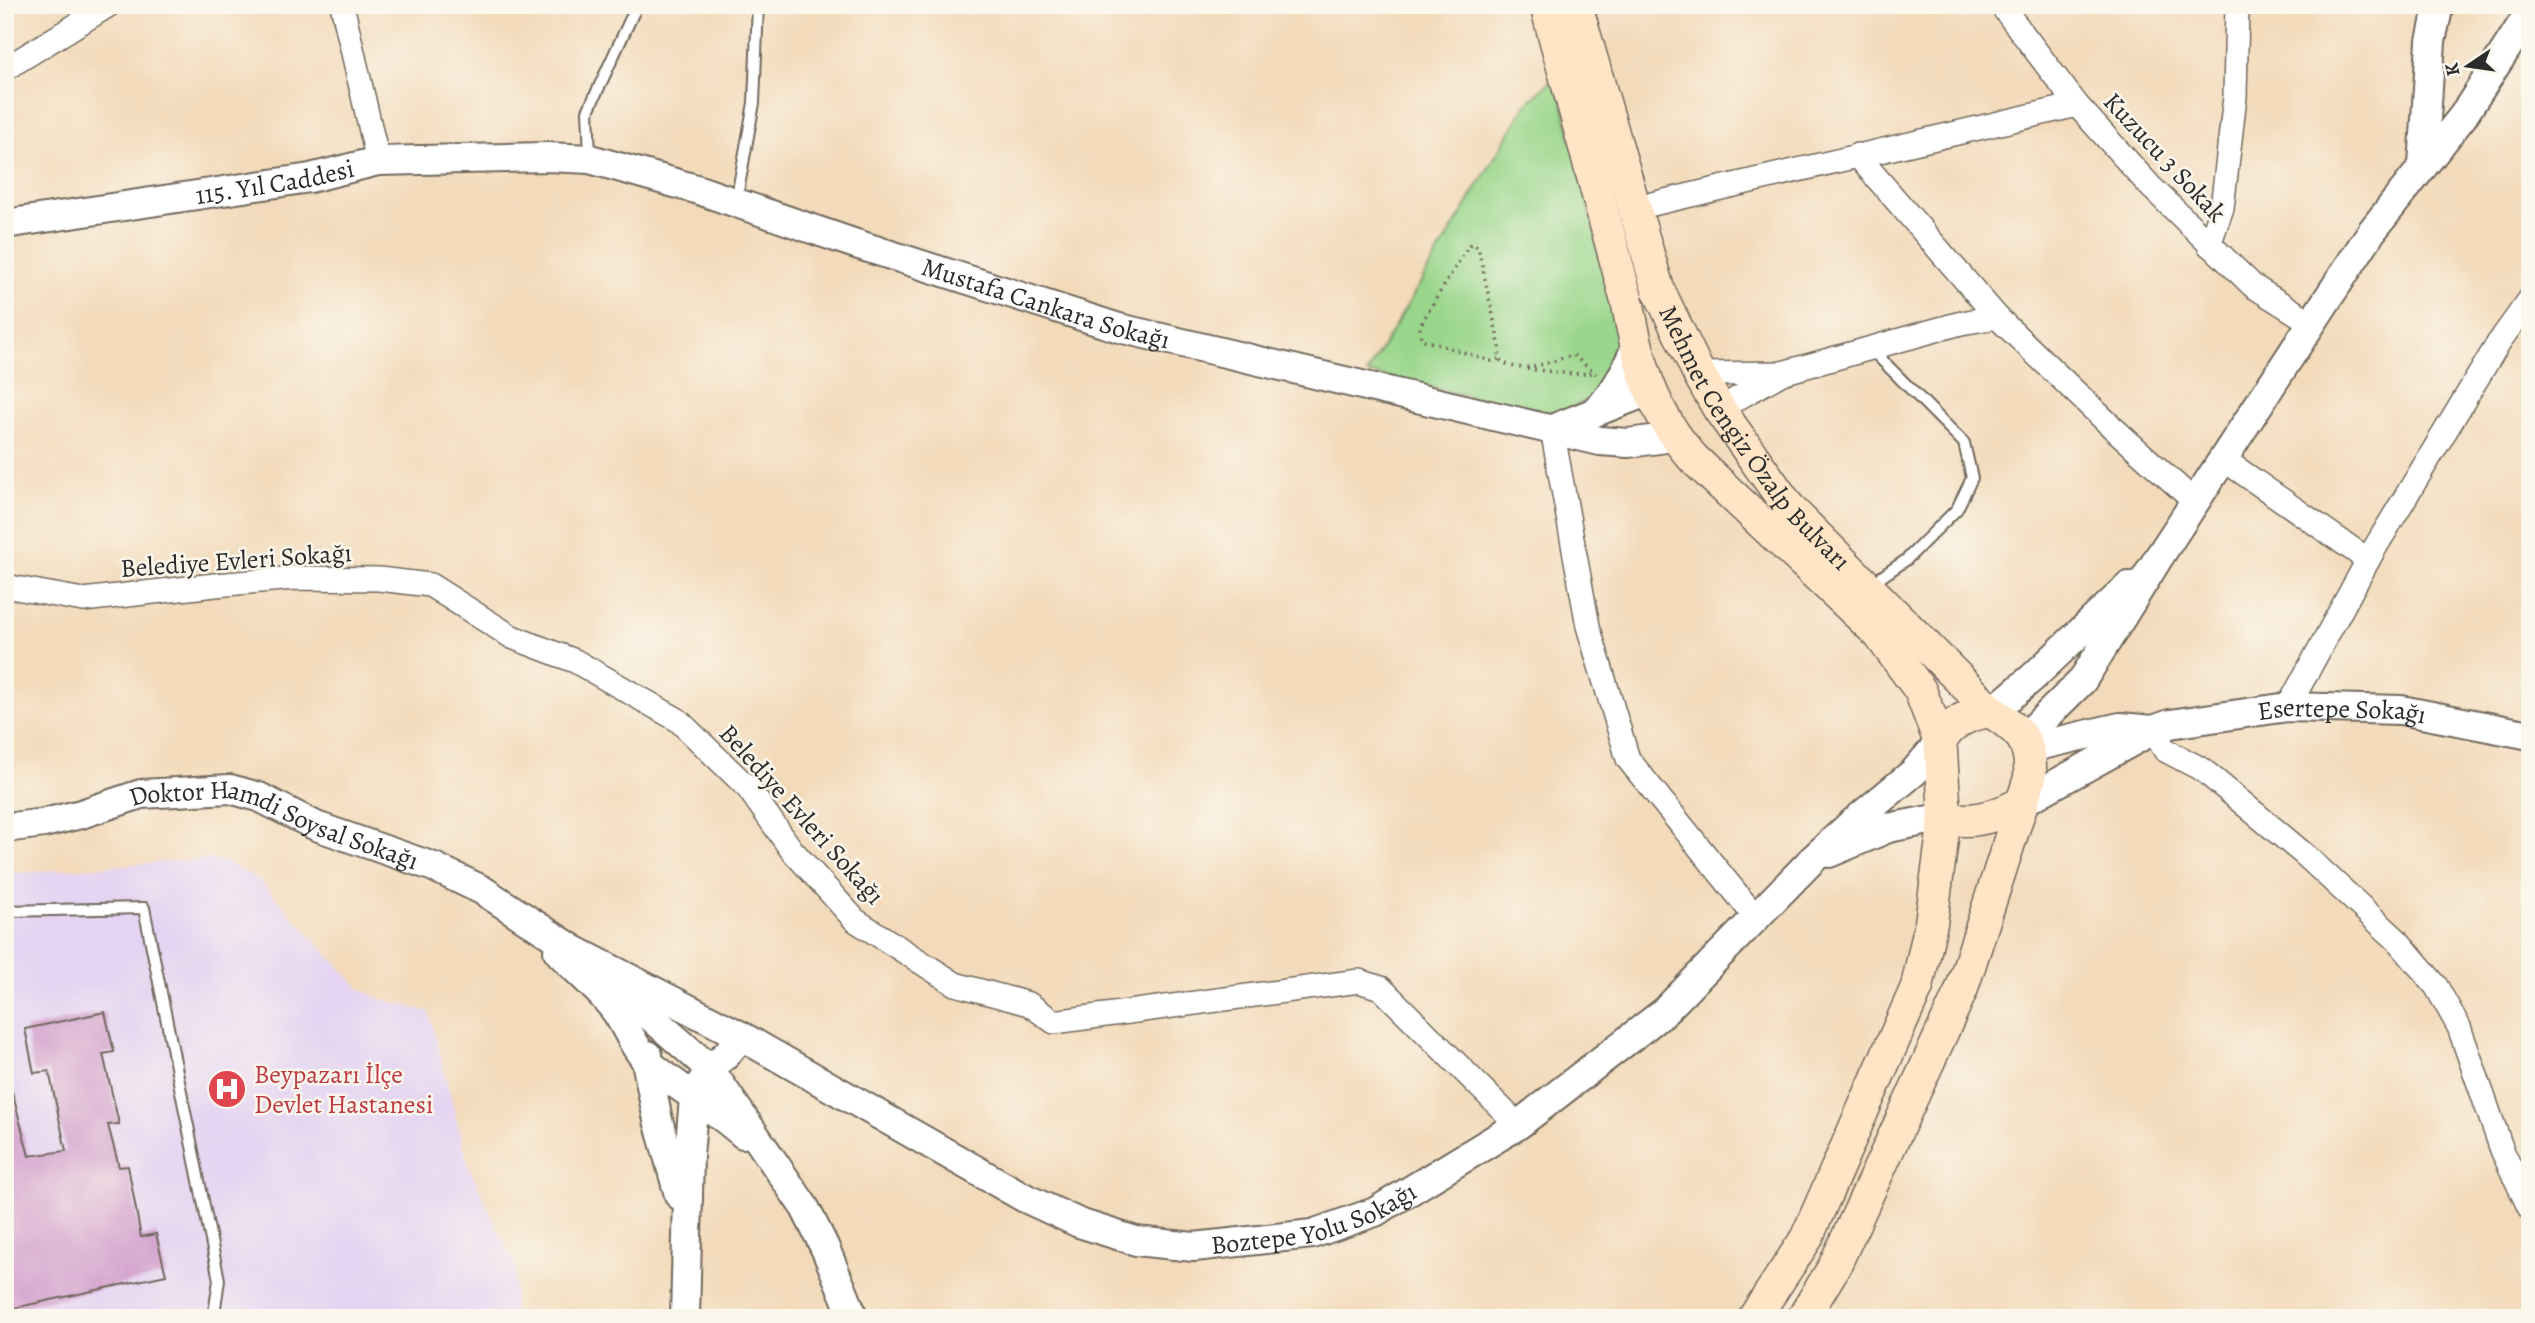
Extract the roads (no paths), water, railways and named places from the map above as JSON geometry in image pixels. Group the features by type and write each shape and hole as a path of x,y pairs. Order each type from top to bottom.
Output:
{"main road":[{"name":"Mehmet Cengiz Özalp Bulvarı","path":"1546,5 1649,391 1674,437 1694,459 1879,634 1920,690 1940,742 1945,817 1931,923 1917,986 1806,1240 1754,1318"},
{"name":"Mehmet Cengiz Özalp Bulvarı","path":"1576,5 1658,289 1719,409 1790,509 1992,712 2016,729 2027,743"},
{"path":"1649,391 1671,379 1699,374"},
{"path":"1674,437 1690,437 1704,431 1719,409"},
{"path":"1940,742 1945,733 1961,719 1981,712 1992,712"},
{"path":"1803,1318 1834,1266 1961,991 2030,778 2031,759 2027,743"},
{"path":"1945,817 1966,820 1990,816 2022,802"}],"street":[{"path":"5,69 109,5"},
{"path":"342,5 378,162"},
{"name":"Kuzucu 3 Sokak","path":"2000,5 2077,105 2150,186 2253,286 2312,323"},
{"path":"2209,245 2222,208 2235,97 2237,5"},
{"path":"2423,166 2431,41 2439,5"},
{"path":"2027,743 2082,681 2159,557 2372,231 2463,116 2530,12"},
{"path":"1635,208 2077,105"},
{"path":"1857,155 1997,317 2195,502"},
{"name":"115. Yıl Caddesi","path":"5,224 310,178 378,162 547,157"},
{"name":"Mustafa Cankara Sokağı","path":"547,157 590,159 696,188 853,243 1119,328 1600,441 1628,443 1674,437"},
{"path":"2288,707 2368,560 2499,342 2530,299"},
{"path":"1719,409 1782,373 1961,323 1997,317"},
{"path":"1594,411 1605,402 1605,379 1626,370 1636,347"},
{"path":"1699,374 1782,373"},
{"path":"1649,391 1552,429 1588,626 1628,759 1757,919"},
{"path":"2223,459 2368,560"},
{"path":"1992,712 2032,678 2159,557"},
{"name":"Belediye Evleri Sokağı","path":"5,586 83,600 295,578 379,579 430,585 512,637 575,661 678,720 748,788 791,849 855,920 955,984 1029,1004 1054,1022 1359,981 1381,988 1518,1125"},
{"name":"Esertepe Sokağı","path":"2022,802 2153,730 2170,724 2288,707 2401,710 2530,735"},
{"name":"Esertepe Sokağı","path":"2027,743 2120,727 2153,730"},
{"path":"2153,730 2165,750 2203,770 2305,855 2398,941 2436,986 2459,1027 2502,1150 2530,1209"},
{"name":"Boztepe Yolu Sokağı","path":"741,1036 1026,1198 1079,1223 1136,1241 1194,1247 1312,1234 1375,1212 1518,1125 1664,1012 1813,859 1914,772 1940,742"},
{"name":"Doktor Hamdi Soysal Sokağı","path":"5,828 44,823 81,814 141,794 230,789 259,797 346,838 434,867 482,890 530,920"},
{"path":"1813,859 1888,828 1945,817"},
{"path":"530,920 574,950 709,1068 805,1208 854,1318"},
{"path":"530,920 574,969 597,989 646,1060 694,1098 722,1115 777,1165"},
{"path":"574,950 741,1036"},
{"path":"688,1225 658,1120 646,1060 653,1039 664,1027 693,1024 741,1036"},
{"path":"685,1318 689,1156 694,1098 709,1068 726,1055 741,1036"}],"lane":[{"path":"590,159 588,111 637,5"},
{"path":"736,202 754,103 758,5"},
{"path":"1868,586 1906,560 1957,509 1972,478 1964,443 1870,348"},
{"path":"5,911 144,908 219,1280 214,1314 208,1318"}],"place":[{"name":"Beypazarı İlçe Devlet Hastanesi","path":"227,1089"}]}
